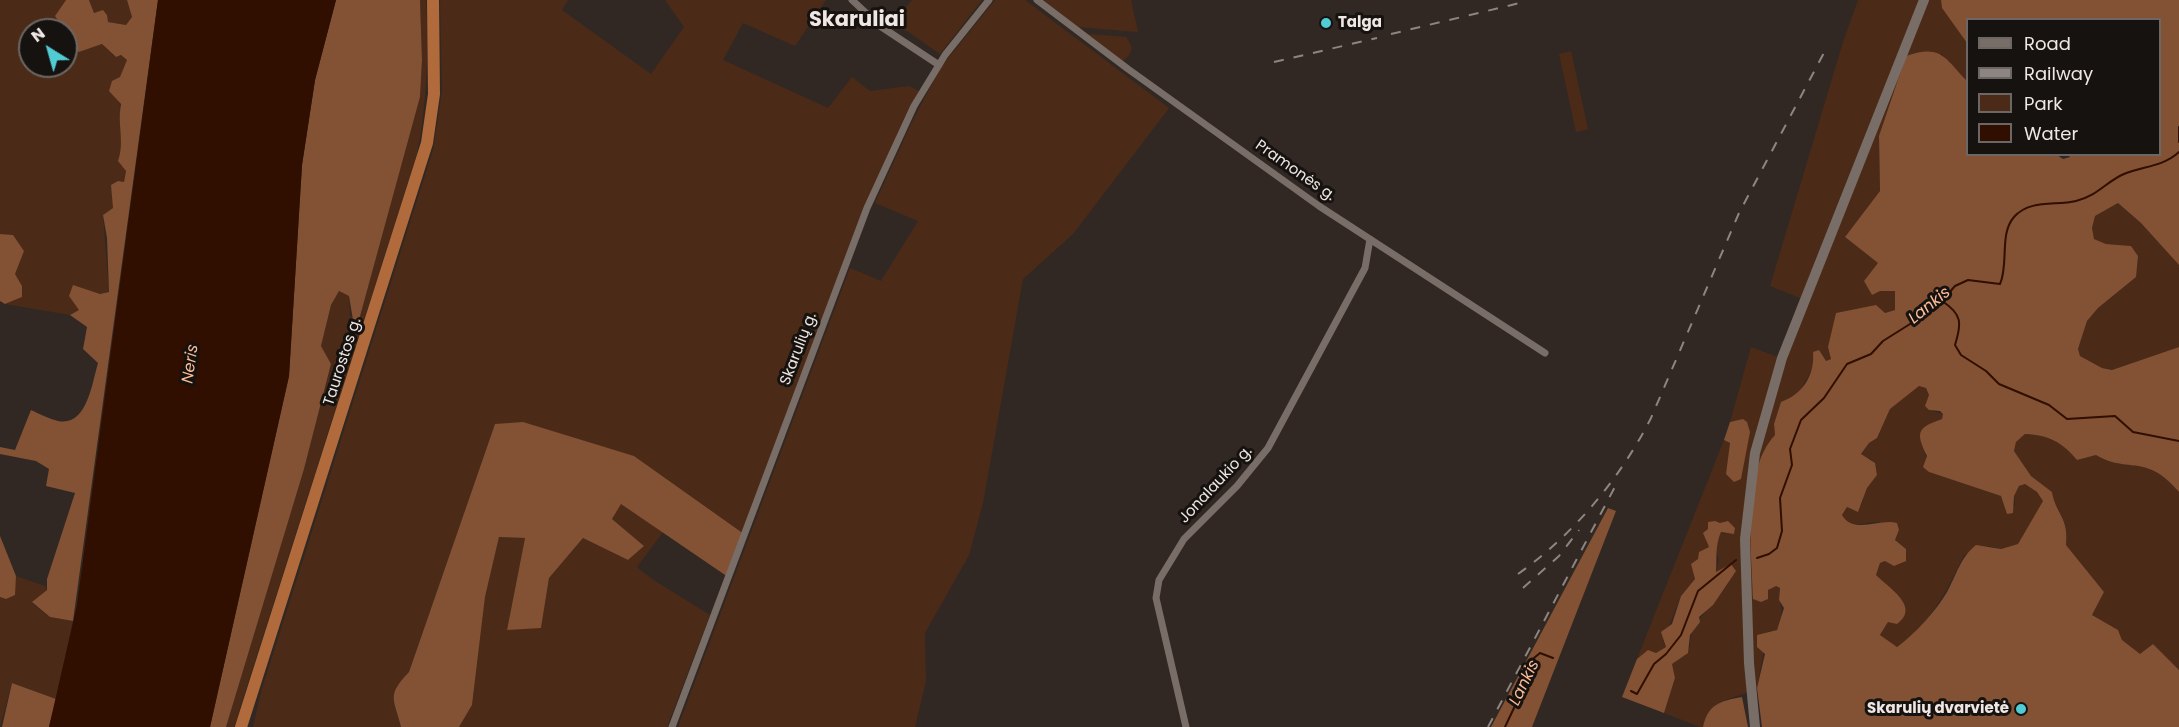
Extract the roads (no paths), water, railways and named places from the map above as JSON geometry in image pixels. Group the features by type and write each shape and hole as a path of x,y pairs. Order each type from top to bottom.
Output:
{"highway":[{"name":"Taurostos g.","path":"241,727 427,143 435,94 433,0"}],"main road":[{"path":"1755,727 1749,663 1745,539 1755,453 1782,358 1924,0"}],"street":[{"path":"852,0 885,29 939,65"},
{"name":"Skarulių g.","path":"672,727 867,208 914,106 939,65 989,0"},
{"name":"Pramonės g.","path":"1037,0 1131,71 1319,206 1545,353"},
{"name":"Jonalaukio g.","path":"1186,727 1156,598 1159,580 1184,539 1237,486 1268,448 1365,268 1370,239"}],"water":[{"name":"Neris","path":"158,0 336,0 315,80 302,165 289,376 210,727 49,727 77,605"}],"waterway":[{"name":"Lankis","path":"2179,127 2179,142"},
{"name":"Lankis","path":"1757,558 1777,548 1782,531 1780,498 1792,465 1790,449 1801,420 1824,398 1847,364 1871,354 1883,341 1910,324 1925,310 1942,301 1955,286 1968,280 2000,284 2009,224 2020,211 2035,205 2076,201 2097,192 2118,177 2166,161 2179,152"},
{"path":"1942,301 1953,310 1959,320 1955,345 1961,355 1986,371 1999,384 2049,405 2067,419 2115,416 2133,432 2179,441"},
{"name":"Lankis","path":"1631,691 1637,694 1654,664 1666,654 1681,635 1698,591 1736,560"},
{"name":"Lankis","path":"1505,727 1530,674 1534,658 1540,653 1553,658"}],"railway":[{"path":"1391,34 1524,2"},
{"path":"1274,62 1377,38"},
{"path":"1518,574 1558,542 1576,524 1610,484 1639,441 1739,213 1826,49"},
{"path":"1488,727 1617,483"},
{"path":"1523,588 1559,556 1579,530"}],"place":[{"name":"Talga","path":"1326,23"},
{"name":"Skarulių dvarvietė","path":"2021,709"}],"district":[{"name":"Skaruliai","path":"857,21"}]}
